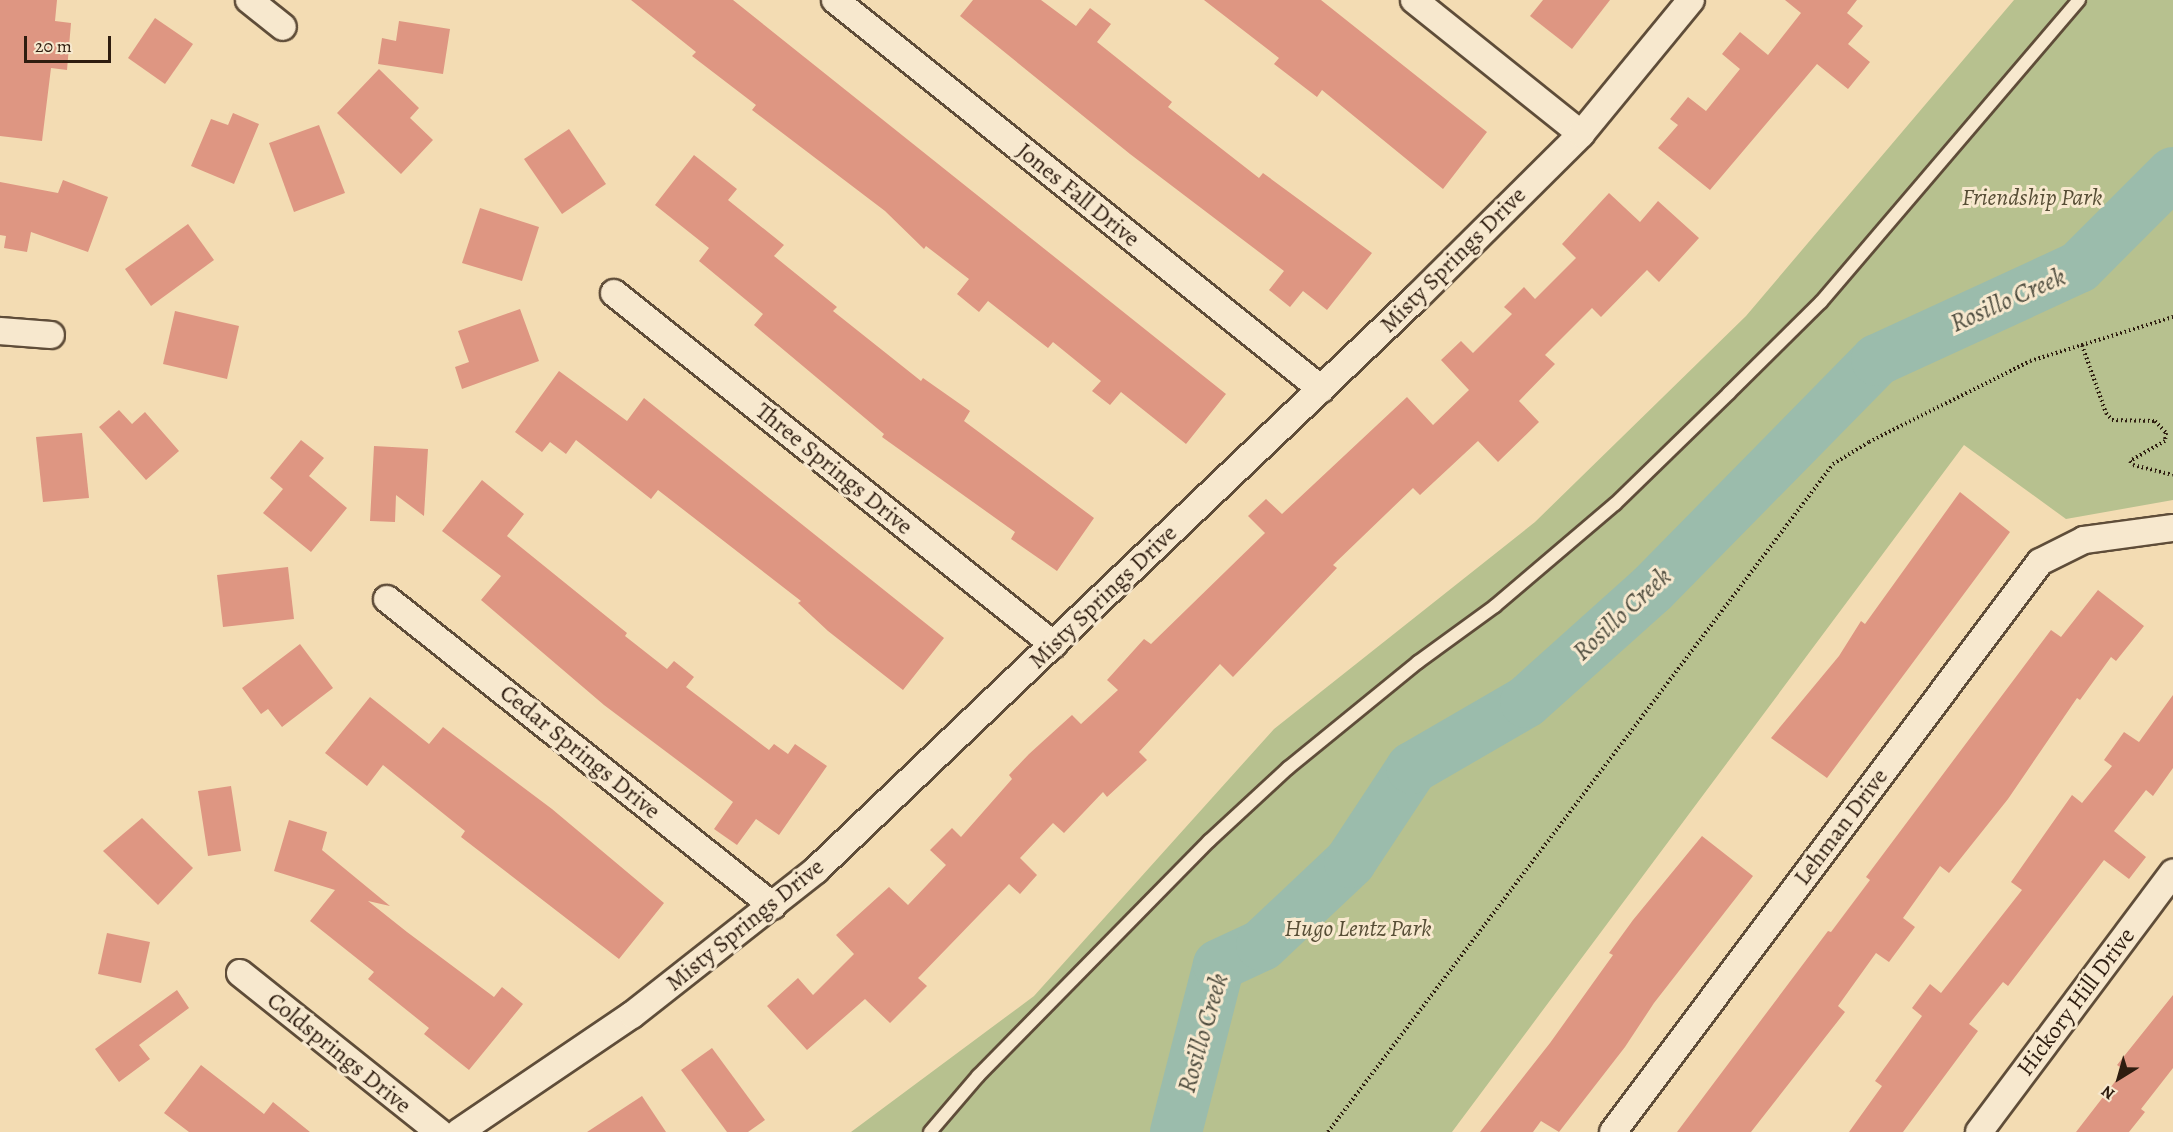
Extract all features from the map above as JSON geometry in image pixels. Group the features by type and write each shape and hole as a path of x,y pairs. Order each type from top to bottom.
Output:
{"street":[{"path":"249,0 283,27"},
{"name":"Jones Fall Drive","path":"835,0 1320,389"},
{"path":"1414,0 1581,134"},
{"name":"Misty Springs Drive","path":"459,1132 632,1015 816,870 1320,389 1581,134 1691,0"},
{"name":"Three Springs Drive","path":"614,293 1053,645"},
{"path":"0,331 51,335"},
{"name":"Lehman Drive","path":"1613,1132 2040,562 2084,540 2173,528"},
{"name":"Cedar Springs Drive","path":"387,599 773,906"},
{"name":"Hickory Hill Drive","path":"1979,1132 2173,873"},
{"name":"Coldsprings Drive","path":"240,974 439,1132"}],"lane":[{"path":"930,1132 978,1076 1209,841 1288,768 1418,662 1495,606 1615,504 1730,393 1821,302 2079,0"}],"path":[{"path":"1328,1132 1833,464 2030,360 2173,317"},
{"path":"2082,345 2106,413 2112,420 2155,421 2166,432 2165,441 2130,461 2133,465 2173,475"}],"green space":[{"name":"Hugo Lentz Park","path":"2014,0 2173,0 2173,500 2066,519 1964,445 1452,1132 851,1132 1034,996 1274,729 1535,522 1746,316"}],"building":[{"path":"0,0 57,0 55,21 71,23 67,70 51,68 42,141 0,136"},
{"path":"631,0 733,0 1226,394 1186,444 1121,392 1110,405 1092,391 1101,381 1053,342 1048,348 988,301 979,312 957,294 969,279 926,246 924,249 885,211 752,110 756,105 692,56 696,52"},
{"path":"973,0 1041,0 1076,26 1090,8 1111,24 1097,42 1172,102 1168,107 1259,178 1263,173 1372,253 1327,310 1303,291 1290,307 1269,290 1284,271 1130,154 960,16"},
{"path":"1204,0 1321,0 1487,132 1443,189 1322,90 1317,97 1274,64 1279,58"},
{"path":"1543,0 1610,0 1572,49 1530,16"},
{"path":"1785,0 1857,0 1847,13 1863,26 1848,44 1870,62 1848,89 1817,64 1710,190 1658,148 1678,125 1670,119 1688,97 1706,111 1740,69 1722,54 1740,32 1768,55 1801,13"},
{"path":"155,18 193,44 165,84 128,58"},
{"path":"399,21 450,29 443,74 378,64 382,38 396,41"},
{"path":"379,69 419,108 410,118 433,140 401,174 337,113"},
{"path":"233,113 259,124 234,184 191,166 211,119 228,125"},
{"path":"319,125 345,193 294,212 269,143"},
{"path":"569,129 606,184 562,214 524,159"},
{"path":"694,155 737,189 728,200 784,245 774,256 837,307 833,311 921,381 923,378 970,411 964,421 1094,518 1057,571 1011,539 1015,532 882,437 884,434 754,325 763,314 699,261 709,248 655,205"},
{"path":"63,180 108,197 88,252 31,232 27,252 4,248 6,236 0,235 0,182 58,193"},
{"path":"1609,193 1640,222 1658,201 1699,238 1659,282 1647,270 1601,317 1592,308 1545,355 1555,364 1519,401 1539,422 1498,462 1478,441 1420,495 1413,488 1333,565 1337,568 1233,677 1220,664 1139,752 1147,760 1107,797 1103,792 1064,833 1053,823 1020,858 1037,875 1020,894 1009,884 918,978 927,986 890,1023 865,999 807,1050 767,1006 798,978 813,995 854,954 836,935 889,887 908,905 946,865 930,850 952,828 961,837 1012,779 1009,775 1072,715 1081,724 1118,690 1107,680 1144,639 1151,644 1265,533 1248,516 1266,499 1282,514 1407,397 1433,425 1469,390 1441,360 1461,341 1473,353 1512,314 1504,307 1524,287 1535,299 1576,258 1562,244"},
{"path":"480,208 539,227 522,281 462,263"},
{"path":"188,224 214,260 151,306 125,269"},
{"path":"520,309 539,361 462,389 455,367 469,362 458,331"},
{"path":"175,311 239,326 227,379 163,364"},
{"path":"559,371 627,421 644,398 944,638 903,690 828,631 798,603 801,601 658,490 651,499 576,440 566,454 550,442 542,452 515,432"},
{"path":"119,410 132,424 145,412 179,451 146,480 99,427"},
{"path":"82,433 89,498 43,502 36,437"},
{"path":"301,440 324,458 309,476 347,508 311,552 263,513 283,489 270,478"},
{"path":"374,446 428,449 424,516 396,495 395,522 370,521"},
{"path":"482,480 524,514 507,536 627,633 625,636 667,669 674,661 694,677 686,687 769,750 774,744 788,754 795,744 827,766 779,835 756,819 737,845 714,829 733,802 604,705 481,600 501,576 442,531"},
{"path":"1960,492 2010,532 1827,778 1771,738 1839,656 1861,621 1865,624"},
{"path":"288,567 294,619 223,627 217,575"},
{"path":"2098,590 2144,626 2116,661 2111,657 2080,700 2077,698 2008,799 1949,873 1940,866 1903,918 1915,927 1889,962 1876,953 1838,1006 1845,1012 1751,1132 1677,1132 1828,931 1831,932 1870,880 1866,877 2051,630 2061,637"},
{"path":"300,644 333,688 282,727 268,709 261,714 242,688"},
{"path":"2173,695 2173,768 2153,796 2146,790 2114,831 2146,857 2129,879 2104,860 2008,986 2003,982 1969,1024 1978,1031 1903,1132 1849,1132 1882,1086 1875,1081 1922,1016 1912,1008 1930,984 1941,993 2022,890 2011,882 2072,795 2082,803 2112,766 2104,760 2124,732 2139,742"},
{"path":"370,697 429,744 443,727 552,809 664,903 619,959 461,837 465,831 383,765 367,786 325,753"},
{"path":"231,786 241,851 208,856 198,791"},
{"path":"142,818 193,868 158,905 103,851"},
{"path":"289,820 327,832 322,850 390,906 368,901 407,932 494,997 502,987 523,1004 469,1070 424,1034 429,1028 368,979 374,972 310,921 335,890 274,871"},
{"path":"1702,836 1753,876 1654,1003 1625,1047 1559,1132 1541,1121 1533,1132 1480,1132 1550,1043 1613,955 1609,953 1633,920"},
{"path":"107,933 150,942 141,983 98,974"},
{"path":"177,990 189,1008 139,1045 150,1059 119,1082 95,1049"},
{"path":"2173,995 2173,1068 2141,1109 2145,1112 2129,1132 2076,1132 2124,1070 2117,1065"},
{"path":"712,1048 765,1120 748,1132 727,1132 681,1070"},
{"path":"201,1065 264,1114 273,1102 310,1132 189,1132 164,1113"},
{"path":"642,1096 666,1132 587,1132"}],"waterway":[{"name":"Rosillo Creek","path":"1176,1132 1219,965 1262,945 1350,862 1412,768 1526,702 1652,589 1877,360 2079,267 2173,173"}],"park label":[{"name":"Friendship Park","path":"2032,198"}]}
